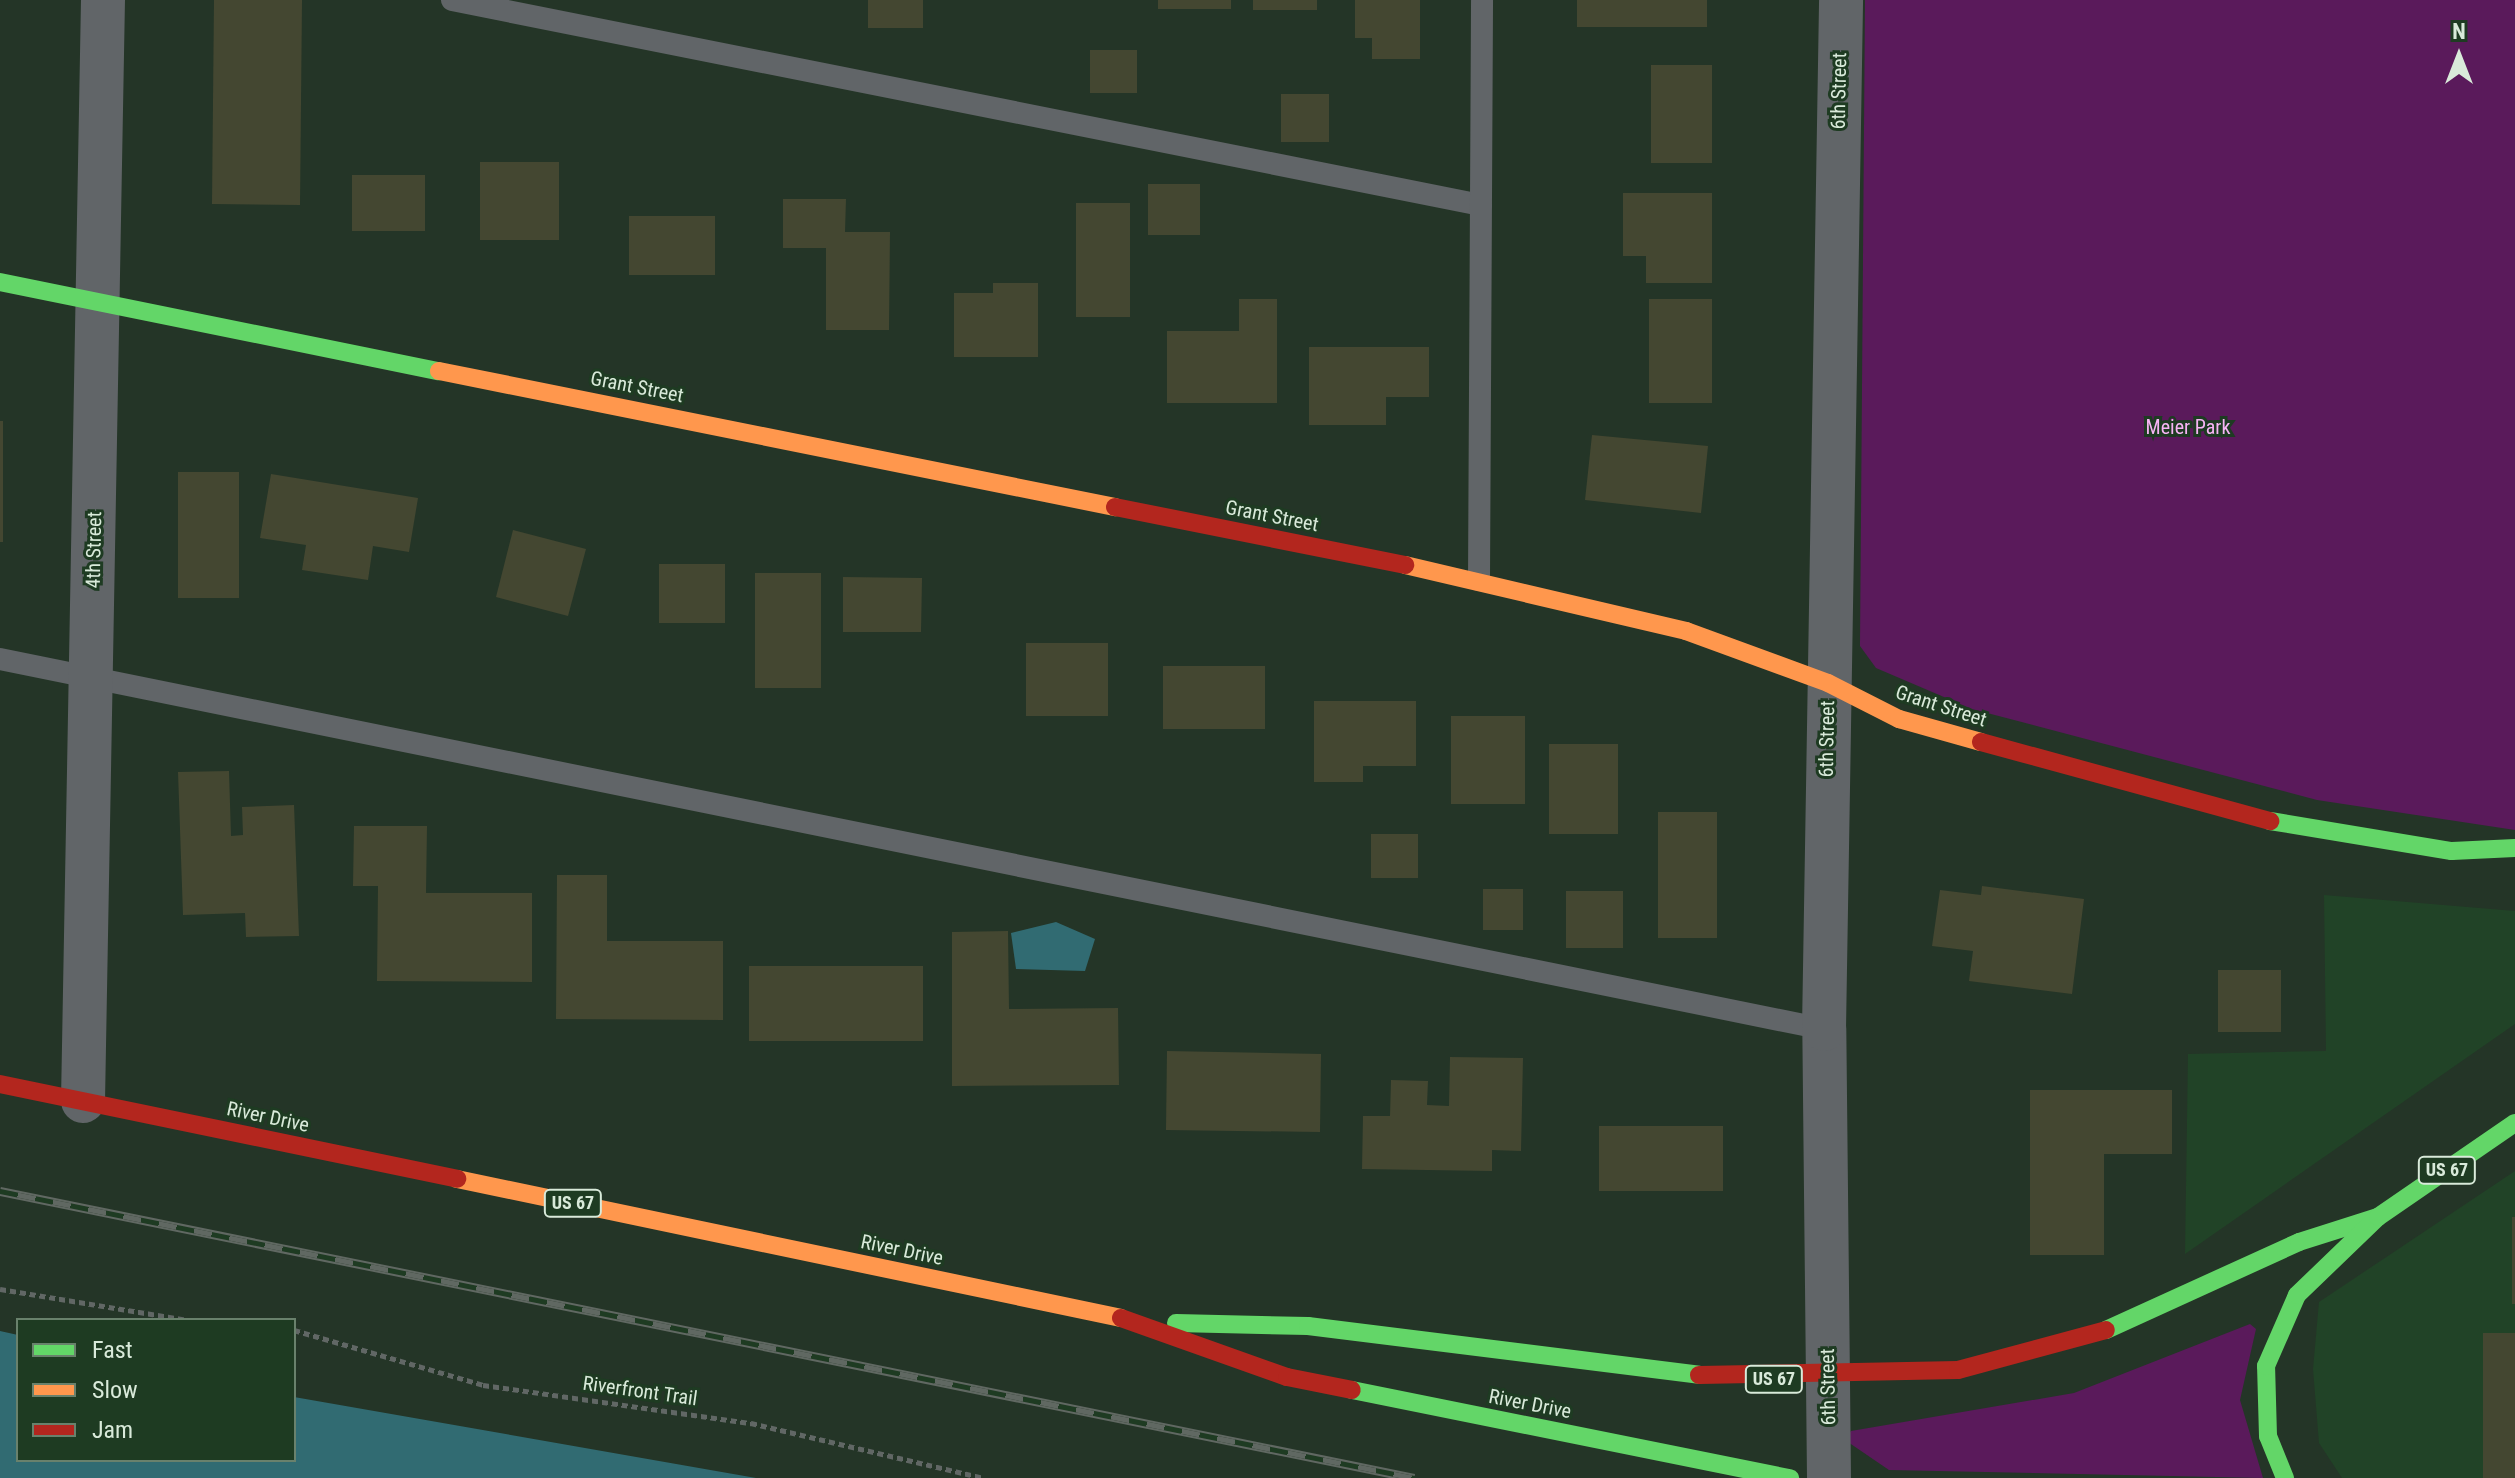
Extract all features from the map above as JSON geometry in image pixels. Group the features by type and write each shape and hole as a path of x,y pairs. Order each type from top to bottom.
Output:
{"main road":[{"name":"Grant Street","path":"0,282 1479,580 1686,631 1828,683 1899,719 2251,818 2452,851 2515,848"},
{"name":"River Drive","path":"0,1084 1145,1323 1287,1377 1790,1478"},
{"name":"US 67","path":"1145,1323 1308,1326 1733,1379 1829,1380 1958,1370 2110,1329 2299,1242 2378,1217 2515,1123"},
{"path":"2285,1478 2264,1410 2266,1366 2279,1327 2297,1295 2378,1217"}],"street":[{"name":"4th Street","path":"83,1101 103,0"},
{"name":"6th Street","path":"1829,1478 1824,1029 1841,0"}],"lane":[{"path":"452,0 1481,205"},
{"path":"1479,580 1482,0"},
{"path":"0,659 1824,1029"}],"path":[{"path":"0,1289 175,1318"},
{"name":"Riverfront Trail","path":"296,1331 483,1385 751,1423 984,1478"}],"shaded area":[{"path":"2324,895 2515,911 2515,1024 2185,1254 2188,1054 2326,1051"},
{"path":"2515,1171 2515,1478 2342,1478 2319,1443 2313,1369 2319,1302"}],"green space":[{"name":"Meier Park","path":"1865,0 2515,0 2515,830 2317,800 1972,709 1876,668 1860,646"},
{"path":"2250,1324 2256,1329 2240,1400 2263,1478 1889,1470 1845,1440 1851,1431 2074,1393"}],"water":[{"path":"1056,922 1095,939 1085,971 1016,969 1011,933"},
{"path":"0,1331 16,1335 16,1462 296,1462 296,1397 756,1478 0,1478"}],"building":[{"path":"214,0 302,0 300,205 212,204"},
{"path":"868,0 923,0 923,28 868,28"},
{"path":"1158,0 1231,0 1231,9 1158,9"},
{"path":"1253,0 1317,0 1317,10 1253,10"},
{"path":"1355,0 1420,0 1420,59 1372,59 1372,38 1355,38"},
{"path":"1577,0 1707,0 1707,27 1577,27"},
{"path":"1090,50 1137,50 1137,93 1090,93"},
{"path":"1651,65 1712,65 1712,163 1651,163"},
{"path":"1281,94 1329,94 1329,142 1281,142"},
{"path":"480,162 559,162 559,240 480,240"},
{"path":"352,175 425,175 425,231 352,231"},
{"path":"1148,184 1200,184 1200,235 1148,235"},
{"path":"1623,193 1712,193 1712,283 1646,283 1646,256 1623,256"},
{"path":"783,199 846,199 845,232 890,232 889,330 826,330 826,248 783,248"},
{"path":"1076,203 1130,203 1130,317 1076,317"},
{"path":"629,216 715,216 715,275 629,275"},
{"path":"993,283 1038,283 1038,357 954,357 954,293 993,293"},
{"path":"1239,299 1277,299 1277,403 1167,403 1167,331 1239,331"},
{"path":"1649,299 1712,299 1712,403 1649,403"},
{"path":"1309,347 1429,347 1429,397 1386,397 1386,425 1309,425"},
{"path":"0,421 3,421 3,542 0,542"},
{"path":"1592,435 1708,446 1701,513 1585,500"},
{"path":"178,472 239,472 239,598 178,598"},
{"path":"271,474 418,498 409,552 373,546 368,580 302,570 306,545 260,538"},
{"path":"513,530 586,549 568,616 496,597"},
{"path":"659,564 725,564 725,623 659,623"},
{"path":"755,573 821,573 821,688 755,688"},
{"path":"843,577 922,578 921,632 843,632"},
{"path":"1026,643 1108,643 1108,716 1026,716"},
{"path":"1163,666 1265,666 1265,729 1163,729"},
{"path":"1314,701 1416,701 1416,766 1363,766 1363,782 1314,782"},
{"path":"1451,716 1525,716 1525,804 1451,804"},
{"path":"1549,744 1618,744 1618,834 1549,834"},
{"path":"229,771 231,836 243,835 242,807 294,805 299,936 246,937 245,913 183,915 178,772"},
{"path":"1658,812 1717,812 1717,938 1658,938"},
{"path":"354,826 427,826 426,893 532,893 532,982 377,981 378,886 353,886"},
{"path":"1371,834 1418,834 1418,878 1371,878"},
{"path":"557,875 607,875 607,941 723,941 723,1020 556,1019"},
{"path":"1982,886 2084,899 2072,994 1969,981 1973,951 1932,946 1940,890 1981,895"},
{"path":"1483,889 1523,889 1523,930 1483,930"},
{"path":"1566,891 1623,891 1623,948 1566,948"},
{"path":"1008,931 1009,1009 1118,1008 1119,1085 952,1086 952,932"},
{"path":"749,966 923,966 923,1041 749,1041"},
{"path":"2218,970 2281,970 2281,1032 2218,1032"},
{"path":"1167,1051 1321,1054 1320,1132 1166,1130"},
{"path":"1450,1057 1523,1058 1521,1151 1492,1150 1492,1171 1362,1169 1363,1116 1390,1116 1391,1080 1428,1081 1427,1105 1449,1106"},
{"path":"2030,1090 2172,1090 2172,1154 2104,1154 2104,1255 2030,1255"},
{"path":"1599,1126 1723,1126 1723,1191 1599,1191"},
{"path":"2512,1217 2515,1217 2515,1304 2512,1304"},
{"path":"2483,1333 2515,1333 2515,1478 2483,1478"}],"railway":[{"path":"0,1191 1414,1478"}],"traffic: fast":[{"path":"0,282 439,371"},
{"path":"2270,821 2452,851 2515,848"},
{"path":"2285,1478 2268,1436 2266,1366 2297,1295 2378,1217 2515,1123"},
{"path":"2106,1330 2299,1242 2378,1217"},
{"path":"1176,1323 1308,1326 1699,1375"},
{"path":"1352,1390 1790,1478"}],"traffic: slow":[{"path":"439,371 1115,507"},
{"path":"1405,565 1686,631 1828,683 1899,719 1981,742"},
{"path":"457,1179 1121,1318"}],"traffic: jam":[{"path":"1115,507 1405,565"},
{"path":"1981,742 2270,821"},
{"path":"0,1084 457,1179"},
{"path":"1121,1318 1287,1377 1352,1390"},
{"path":"1699,1375 1958,1370 2106,1330"}]}
